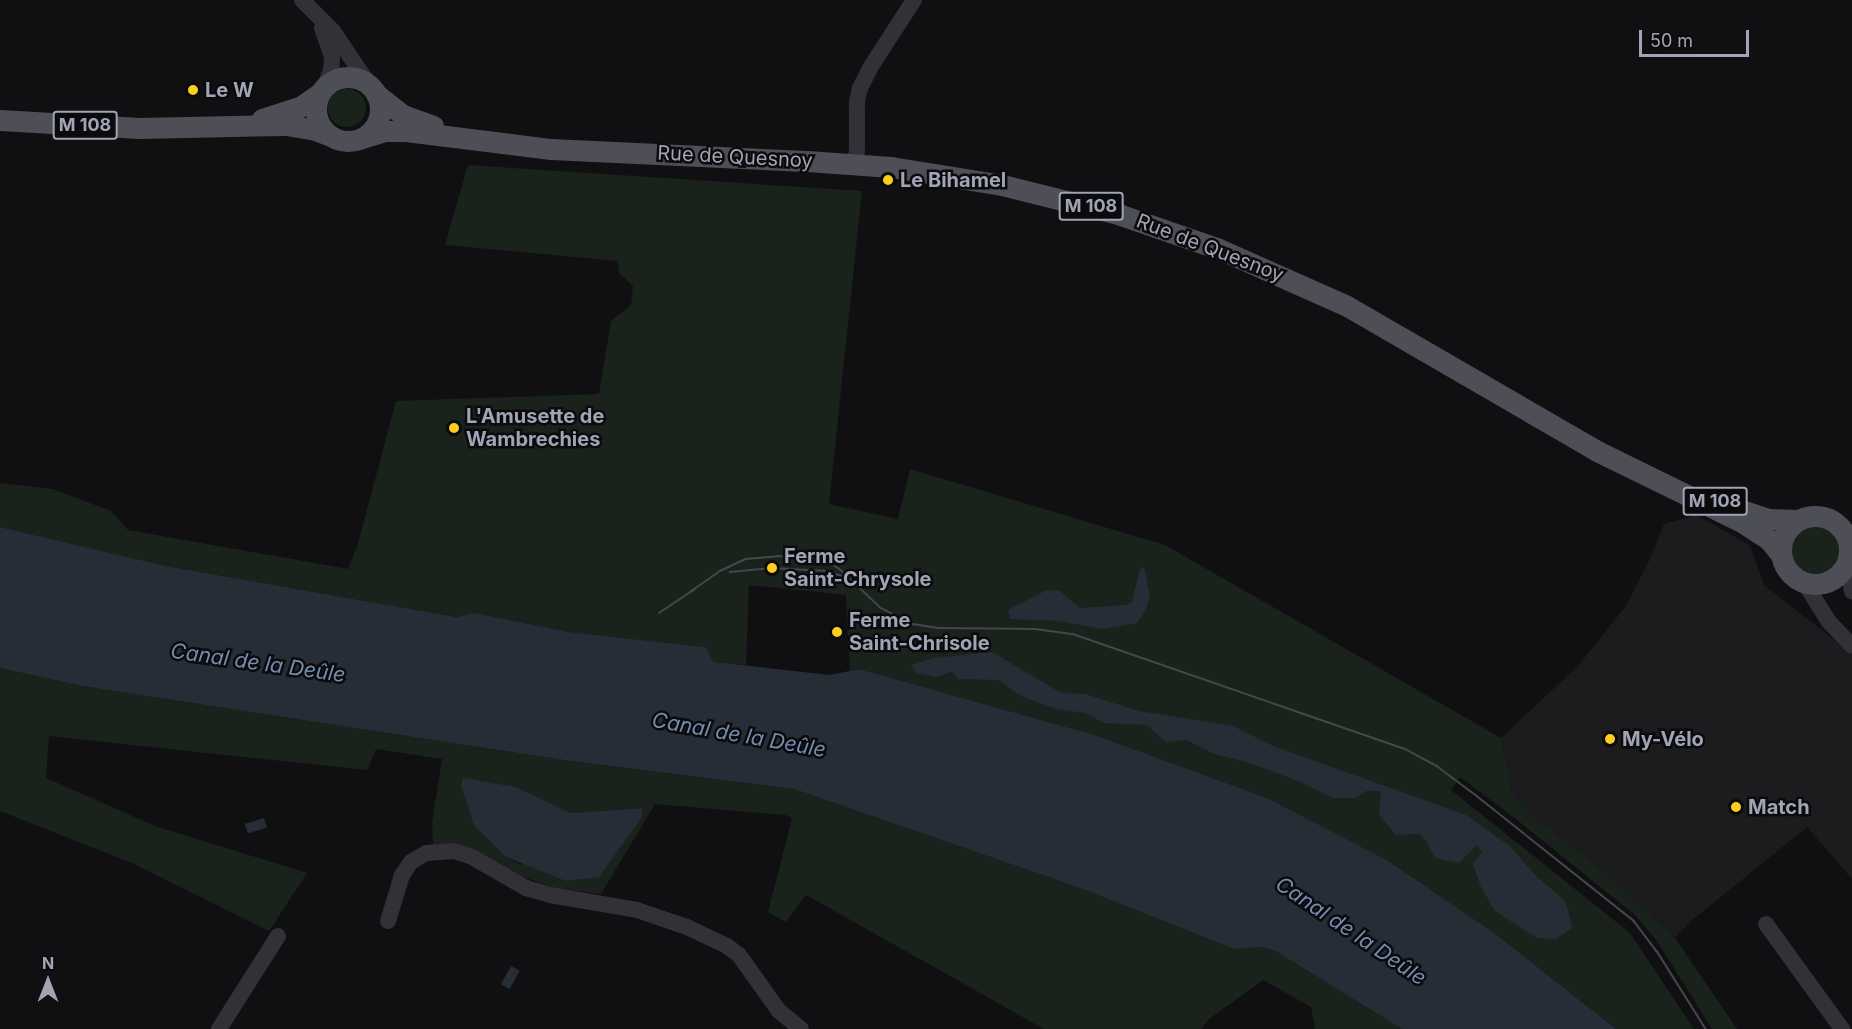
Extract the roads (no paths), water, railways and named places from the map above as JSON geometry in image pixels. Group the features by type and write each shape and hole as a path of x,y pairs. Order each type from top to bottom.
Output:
{"main road":[{"path":"346,77 359,79 373,90 379,116 373,129 362,138 349,141 331,136 324,131 317,119 315,106 322,89 346,77"},
{"name":"M 108","path":"242,124 294,109 322,89"},
{"name":"Rue de Quesnoy","path":"373,90 391,108 418,121 491,142"},
{"name":"M 108","path":"0,120 139,128 242,124 306,127 331,136"},
{"name":"Rue de Quesnoy","path":"362,138 395,131 551,148 854,164 973,180 1048,195 1129,217 1219,249 1347,306 1597,451 1749,526 1769,540 1781,555"},
{"name":"Rue de Quesnoy","path":"1634,469 1763,518 1798,520"},
{"path":"1823,517 1842,529 1849,553 1839,574 1827,582 1804,582 1788,571 1781,555 1784,535 1798,520 1810,516 1823,517 1852,513"}],"street":[{"path":"854,164 857,151 857,102 860,88 870,68 914,0"},
{"path":"305,2 330,46 331,70 322,89"},
{"path":"305,2 333,31 373,90"},
{"path":"1849,553 1852,592"},
{"path":"1804,582 1829,622 1852,646"},
{"path":"388,921 402,875 411,862 426,854 454,851 537,892 637,910 687,927 727,946 739,955 775,1005 801,1029"},
{"path":"1766,924 1842,1029"},
{"path":"219,1029 278,936"}],"water":[{"name":"Canal de la Deûle","path":"0,527 166,566 456,617 475,613 569,632 705,647 714,662 830,675 859,669 1095,735 1267,798 1387,860 1497,935 1616,1029 1402,1029 1277,952 1262,947 1234,949 1080,888 794,789 564,760 82,686 0,668"},
{"path":"1144,567 1150,596 1146,610 1137,623 1102,629 1058,621 1010,619 1008,610 1045,591 1059,590 1080,608 1126,605 1132,602 1140,568"},
{"path":"992,652 1061,693 1085,694 1139,711 1233,726 1273,746 1466,815 1511,847 1534,874 1566,902 1572,928 1556,939 1537,938 1495,911 1481,887 1473,864 1482,852 1477,845 1459,863 1435,858 1425,839 1419,834 1396,835 1379,815 1381,791 1366,791 1355,798 1333,798 1298,781 1247,762 1214,754 1187,740 1166,742 1147,725 1104,723 1085,713 1056,709 1021,696 999,680 958,679 952,671 937,677 917,673 911,665 934,658"},
{"path":"463,778 516,787 571,813 642,808 642,817 599,877 566,881 506,857 474,826 461,785"},
{"path":"264,818 267,828 248,833 245,824"},
{"path":"511,966 520,971 510,989 501,984"}],"tram line":[{"path":"690,592 720,571 746,559 778,556 825,559 841,570 881,608 913,624 938,628 1036,629 1073,634 1405,749 1437,766 1477,796 1634,921 1657,951 1706,1029"},
{"path":"730,572 772,568 827,571 846,577"},
{"path":"659,613 695,589"}],"place":[{"name":"Le W","path":"193,90"},
{"name":"Le Bihamel","path":"888,180"},
{"name":"L'Amusette de Wambrechies","path":"454,428"},
{"name":"Ferme Saint-Chrysole","path":"772,568"},
{"name":"Ferme Saint-Chrisole","path":"837,632"},
{"name":"My-Vélo","path":"1610,739"},
{"name":"Match","path":"1736,807"}]}
